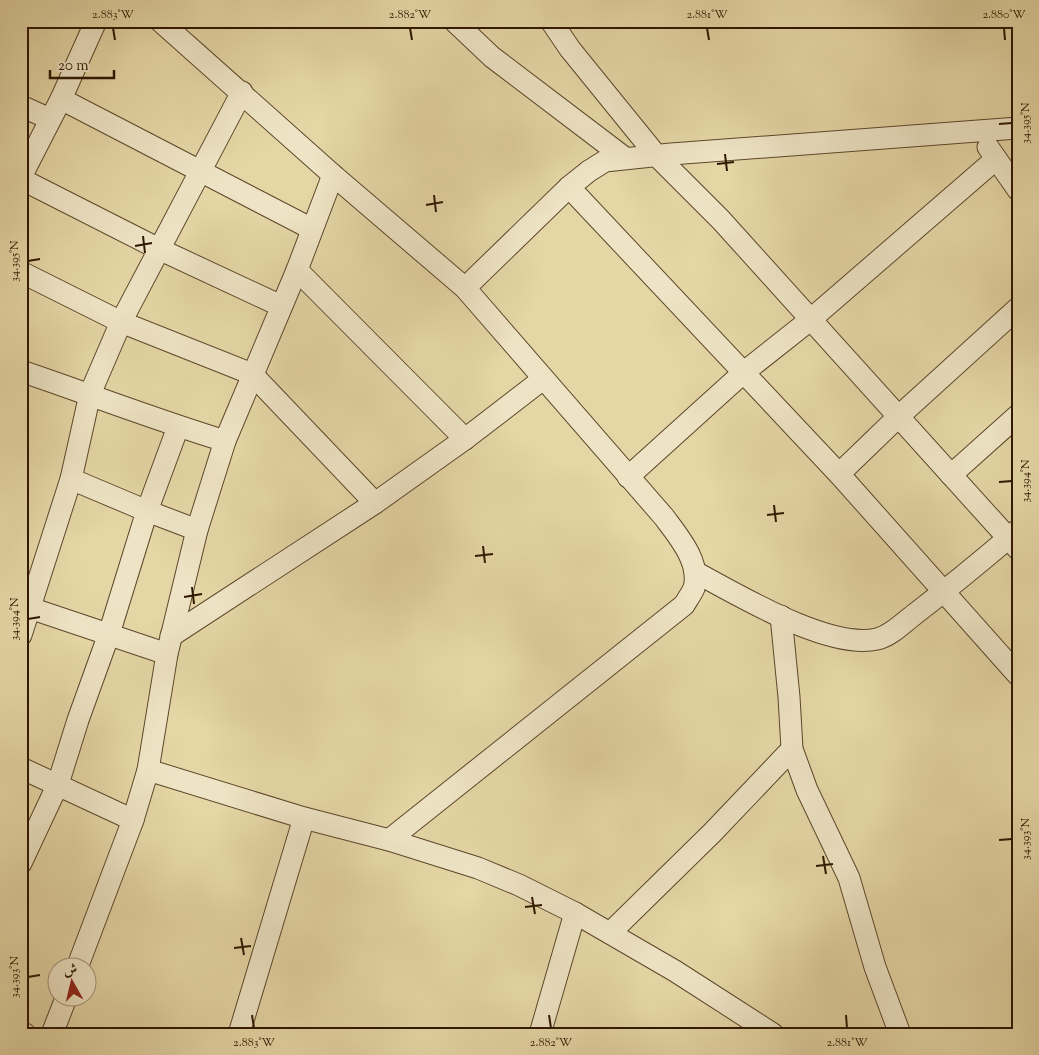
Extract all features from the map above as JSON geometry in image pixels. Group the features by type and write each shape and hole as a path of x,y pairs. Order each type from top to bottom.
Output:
{"street":[{"path":"96,21 61,99 21,178 160,250 281,306"},
{"path":"160,21 333,175 465,288 664,517 691,556 695,572 694,588 684,605 389,840"},
{"path":"454,21 492,57 624,158"},
{"path":"551,21 570,49 656,155 721,220 951,475 1015,539 892,631 879,639 860,641 840,638 781,616 695,572"},
{"path":"21,635 26,607 71,479 90,394 121,322 242,92"},
{"path":"61,99 312,230"},
{"path":"21,106 50,119"},
{"path":"465,288 569,187 589,170 606,161 656,155 1018,128"},
{"path":"977,132 1018,190"},
{"path":"628,477 744,373 810,320 996,159"},
{"path":"81,958 133,820 148,770 169,645 197,530 225,441 297,270 333,175"},
{"path":"569,187 839,474 1018,675"},
{"path":"297,270 465,439"},
{"path":"21,272 121,322 252,374 375,503"},
{"path":"839,474 898,417 1018,308"},
{"path":"21,371 90,394 178,427 225,441"},
{"path":"26,607 109,634 169,645 375,503 465,439 544,379"},
{"path":"951,475 1018,415"},
{"path":"21,863 58,784 78,720 109,634 147,511 178,427"},
{"path":"71,479 197,530"},
{"path":"781,616 792,749 808,790 850,878 875,967 900,1034"},
{"path":"610,933 712,833 792,749"},
{"path":"21,768 133,820"},
{"path":"148,770 304,818 389,840 478,868 519,885 610,933 675,971 774,1034"},
{"path":"239,1034 304,818"},
{"path":"540,1034 575,913"},
{"path":"52,1034 62,1008"},
{"path":"21,1032 25,1034"}]}
